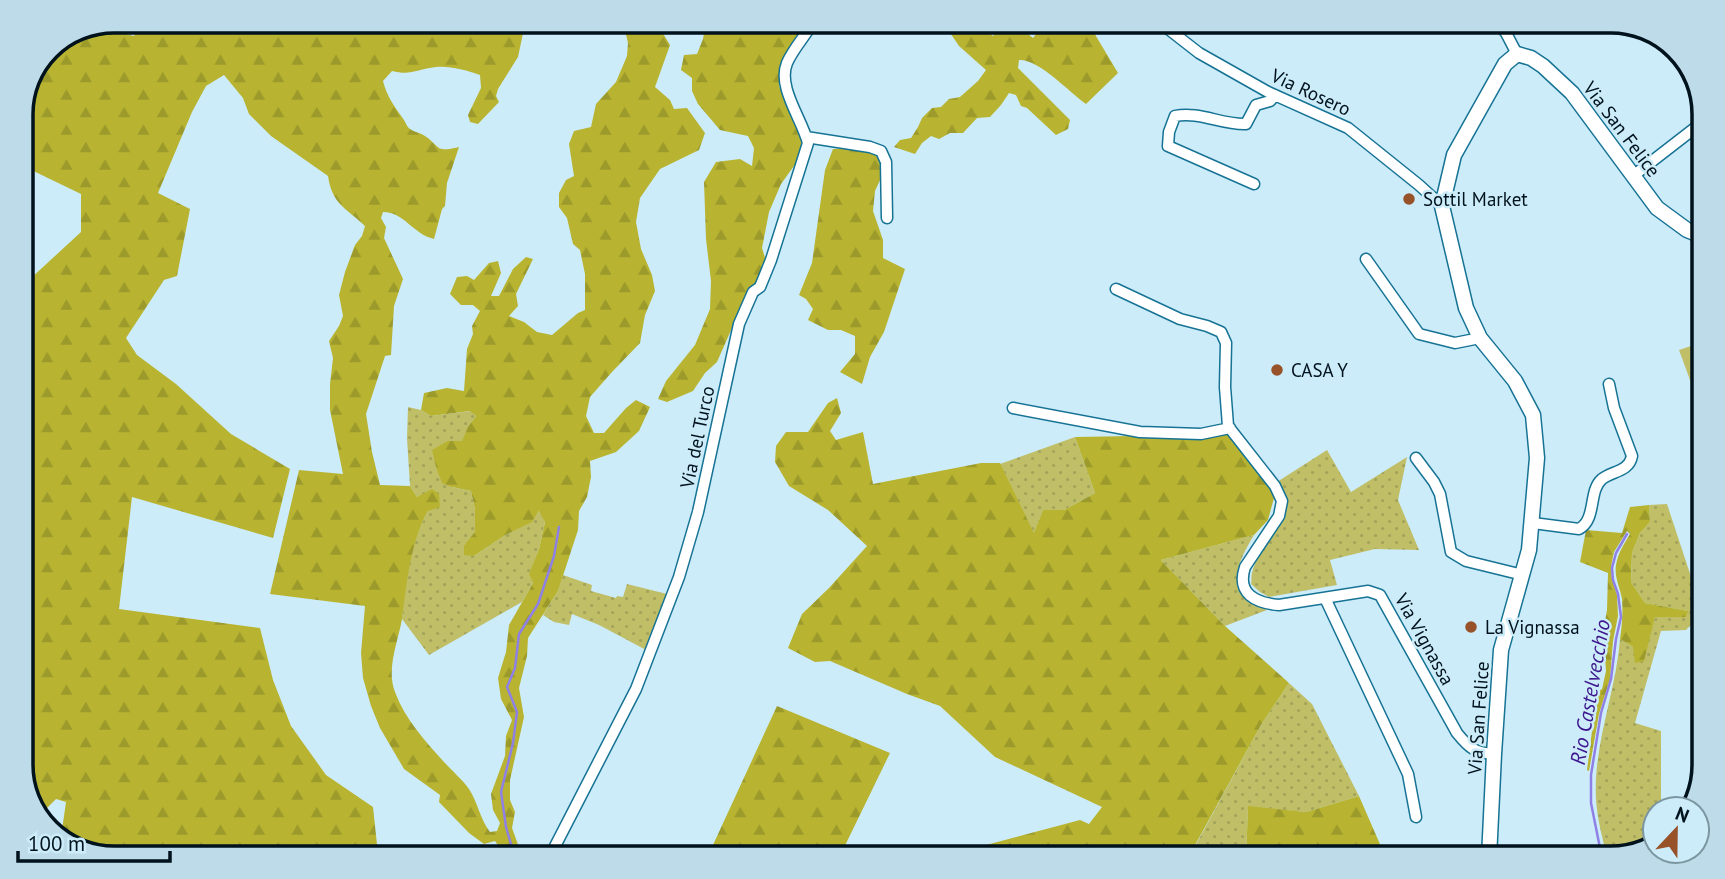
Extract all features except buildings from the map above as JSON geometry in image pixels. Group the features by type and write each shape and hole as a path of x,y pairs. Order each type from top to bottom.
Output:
{"street":[{"path":"806,33 787,63 783,75 785,88 806,137 881,151 886,162 887,218"},
{"name":"Via Rosero","path":"1173,33 1199,53 1275,95 1348,128 1442,206"},
{"path":"1506,33 1517,54"},
{"name":"Via San Felice","path":"1490,846 1501,650 1529,550 1537,458 1532,415 1515,381 1480,338 1466,308 1442,206 1454,155 1505,64 1517,54 1531,58 1543,66 1572,93 1657,208 1692,232"},
{"path":"1254,184 1168,146 1169,132 1175,116 1186,114 1246,124 1256,105 1270,101 1275,95"},
{"path":"1633,176 1692,130"},
{"name":"Via del Turco","path":"555,846 636,689 679,577 698,512 739,324 753,292 760,287 771,260 808,143 806,137"},
{"path":"1366,259 1419,334 1455,343 1480,338"},
{"path":"1013,408 1140,432 1201,434 1230,428 1225,387 1226,343 1221,332 1180,319 1116,289"},
{"path":"1533,523 1578,529 1584,526 1601,480 1631,462 1632,456 1614,408 1609,384"},
{"name":"Via Vignassa","path":"1230,428 1275,486 1282,501 1279,516 1245,567 1243,585 1251,598 1279,605 1368,592 1380,595 1457,733 1468,747 1482,753 1494,754"},
{"path":"1416,458 1440,494 1451,552 1466,561 1523,575"},
{"path":"1325,598 1408,774 1416,817"}],"shaded area":[{"path":"1692,346 1692,385 1679,350"},
{"path":"408,407 431,416 471,411 476,416 463,441 452,487 471,491 475,510 475,533 464,545 474,556 531,522 540,510 545,522 530,574 533,583 522,602 429,655 402,619 409,564 428,511 424,495 417,497 410,486"},
{"path":"1075,437 1095,493 1064,510 1043,510 1034,534 1000,464"},
{"path":"1327,450 1351,492 1407,457 1398,500 1419,550 1375,549 1330,560 1337,585 1269,597 1251,584 1259,555 1286,510 1285,499 1277,482"},
{"path":"1667,504 1692,580 1692,624 1686,630 1661,631 1635,723 1661,731 1661,795 1641,795 1641,840 1605,846 1596,799 1596,779 1620,639 1633,647 1650,633 1655,617 1685,617 1687,611 1645,603 1631,582 1632,553 1640,533 1650,522 1649,505"},
{"path":"1254,535 1241,561 1237,580 1244,597 1252,604 1267,610 1225,626 1161,560"},
{"path":"563,575 592,585 591,591 616,598 623,597 627,584 667,594 646,650 572,614 569,625 554,622 543,615 558,591"},
{"path":"1289,683 1312,704 1359,796 1306,812 1248,807 1246,846 1195,846 1261,725"}],"green space":[{"path":"114,33 134,36 136,33 523,33 518,57 498,89 496,96 499,102 478,124 470,122 468,115 481,88 480,75 436,67 409,72 392,71 383,81 389,97 409,128 439,148 459,147 447,183 445,206 434,239 420,233 403,219 383,212 381,218 386,227 384,238 403,279 394,306 391,355 385,356 366,414 380,485 410,486 417,497 432,489 439,494 440,507 428,511 410,564 392,665 395,692 416,729 469,789 490,832 497,831 500,823 493,810 491,794 505,756 506,736 512,720 501,699 498,678 506,652 509,625 533,583 529,574 539,549 545,522 539,511 532,522 474,556 464,555 464,545 475,532 475,510 471,491 442,483 432,450 448,441 462,441 476,416 470,411 431,416 421,410 424,393 447,388 464,391 467,349 473,334 472,326 480,311 473,305 461,305 450,294 457,277 467,276 474,280 489,263 498,261 501,273 491,296 499,296 513,269 526,257 533,259 516,294 518,306 509,316 524,322 537,332 552,335 585,310 585,274 580,250 573,244 567,218 559,207 559,193 566,180 574,176 569,144 574,131 591,127 596,104 616,82 627,56 626,33 663,33 670,45 655,87 670,100 674,109 687,108 705,133 699,150 660,169 640,198 636,222 641,249 652,275 655,291 645,315 640,343 590,397 586,416 594,433 604,433 636,400 650,407 639,431 616,452 590,461 591,477 587,497 579,511 578,530 558,591 528,638 527,656 519,688 524,717 510,780 510,800 515,812 512,828 518,846 498,846 495,841 484,844 469,833 439,802 440,795 404,769 380,728 363,678 361,653 365,606 270,594 299,470 343,474 330,410 333,358 329,341 343,316 339,295 355,245 365,226 336,199 328,176 271,136 249,114 243,98 224,75 206,86 192,112 158,193 190,209 177,276 164,280 126,338 137,355 176,384 231,434 290,469 273,538 132,497 119,609 260,628 273,680 291,726 326,775 373,807 377,846 104,845 79,837 62,827 66,802 56,799 46,809 38,791 33,770 33,276 81,232 81,194 33,171 33,109 36,93 50,65 61,53 88,38"},
{"path":"704,33 803,33 784,60 779,86 791,107 803,142 799,159 781,184 769,212 762,248 766,261 758,285 750,287 717,362 705,373 693,391 667,402 658,399 666,381 695,345 710,309 711,281 704,182 716,162 740,159 752,166 754,148 748,136 720,130 698,104 692,91 692,78 681,70 684,55 697,54"},
{"path":"950,33 989,33 993,36 995,33 1027,33 1033,38 1037,33 1094,33 1118,73 1086,104 1045,70 1019,60 1018,68 1070,120 1068,129 1056,135 1027,108 1021,106 1016,95 1009,93 990,117 977,118 963,133 950,133 939,139 931,136 915,154 894,147 900,140 911,138 922,118 932,108 941,107 949,99 960,97 986,70 959,46"},
{"path":"855,148 872,151 881,159 881,178 875,191 873,211 883,240 883,258 905,269 884,332 870,357 862,384 840,372 855,354 855,336 841,330 828,330 808,320 813,309 806,299 799,295 812,263 825,170 833,149"},
{"path":"837,398 841,413 830,431 836,440 863,432 873,484 981,463 1000,463 1034,533 1043,510 1064,510 1095,493 1075,437 1204,439 1229,432 1274,498 1268,520 1254,535 1161,560 1225,626 1289,683 1261,725 1195,846 982,846 1080,820 1089,824 1102,807 995,757 940,706 830,661 815,662 788,648 802,614 867,546 828,510 789,486 775,462 776,446 786,432 808,432 828,403"},
{"path":"1649,505 1650,522 1640,533 1632,553 1631,582 1645,603 1688,611 1686,617 1655,617 1644,661 1635,663 1633,647 1620,639 1622,599 1616,574 1618,556 1630,534 1627,531 1614,552 1611,567 1618,616 1610,679 1599,714 1589,771 1597,692 1602,689 1606,671 1603,632 1607,610 1608,573 1580,562 1586,530 1622,533 1630,507"},
{"path":"777,706 890,753 845,846 713,846"},
{"path":"1359,796 1381,846 1246,846 1248,806 1306,812"}],"waterway":[{"path":"512,846 501,792 513,743 517,712 507,687 515,668 519,634 538,604 554,556 559,527"},
{"name":"Rio Castelvecchio","path":"1600,846 1591,803 1591,775 1621,617 1612,568 1616,553 1627,534"}],"place":[{"name":"Sottil Market","path":"1409,199"},
{"name":"CASA Y","path":"1277,370"},
{"name":"La Vignassa","path":"1471,627"}]}
